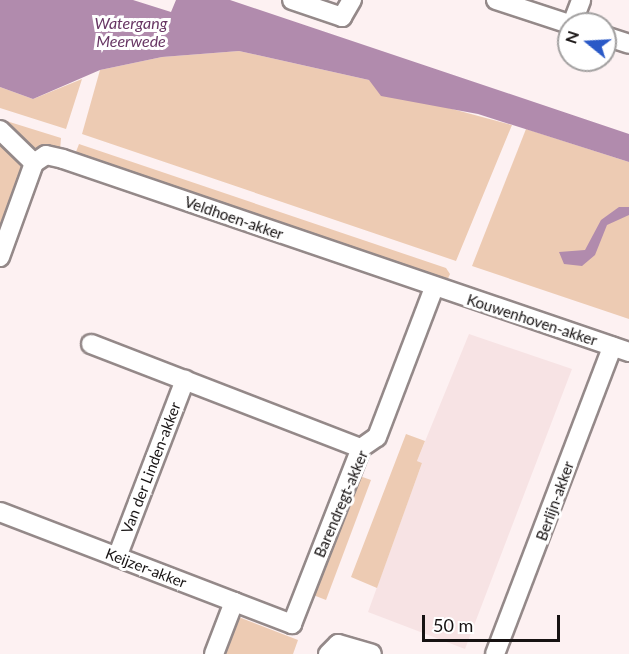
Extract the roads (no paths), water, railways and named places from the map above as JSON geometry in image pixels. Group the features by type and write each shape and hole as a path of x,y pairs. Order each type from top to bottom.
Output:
{"street":[{"path":"292,0 342,17 352,0"},
{"path":"496,0 557,20"},
{"path":"0,130 34,163 0,257"},
{"name":"Veldhoen-akker","path":"34,163 46,155 63,159 434,288"},
{"name":"Kouwenhoven-akker","path":"434,288 620,349"},
{"name":"Barendregt-akker","path":"292,624 361,448 377,437 434,288"},
{"path":"91,344 361,448"},
{"name":"Berlijn-akker","path":"495,654 620,349"},
{"name":"Van der Linden-akker","path":"117,556 185,380"},
{"name":"Keijzer-akker","path":"0,512 292,624"},
{"path":"214,654 234,602"},
{"path":"333,649 372,654"}],"water":[{"name":"Watergang Meerwede","path":"0,0 133,0 171,12 176,0 230,0 629,134 629,162 478,114 381,96 369,80 239,51 162,57 100,70 33,99 0,87"},
{"path":"619,207 629,207 629,215 607,225 595,255 582,266 564,264 559,252 585,250 601,220"}]}
